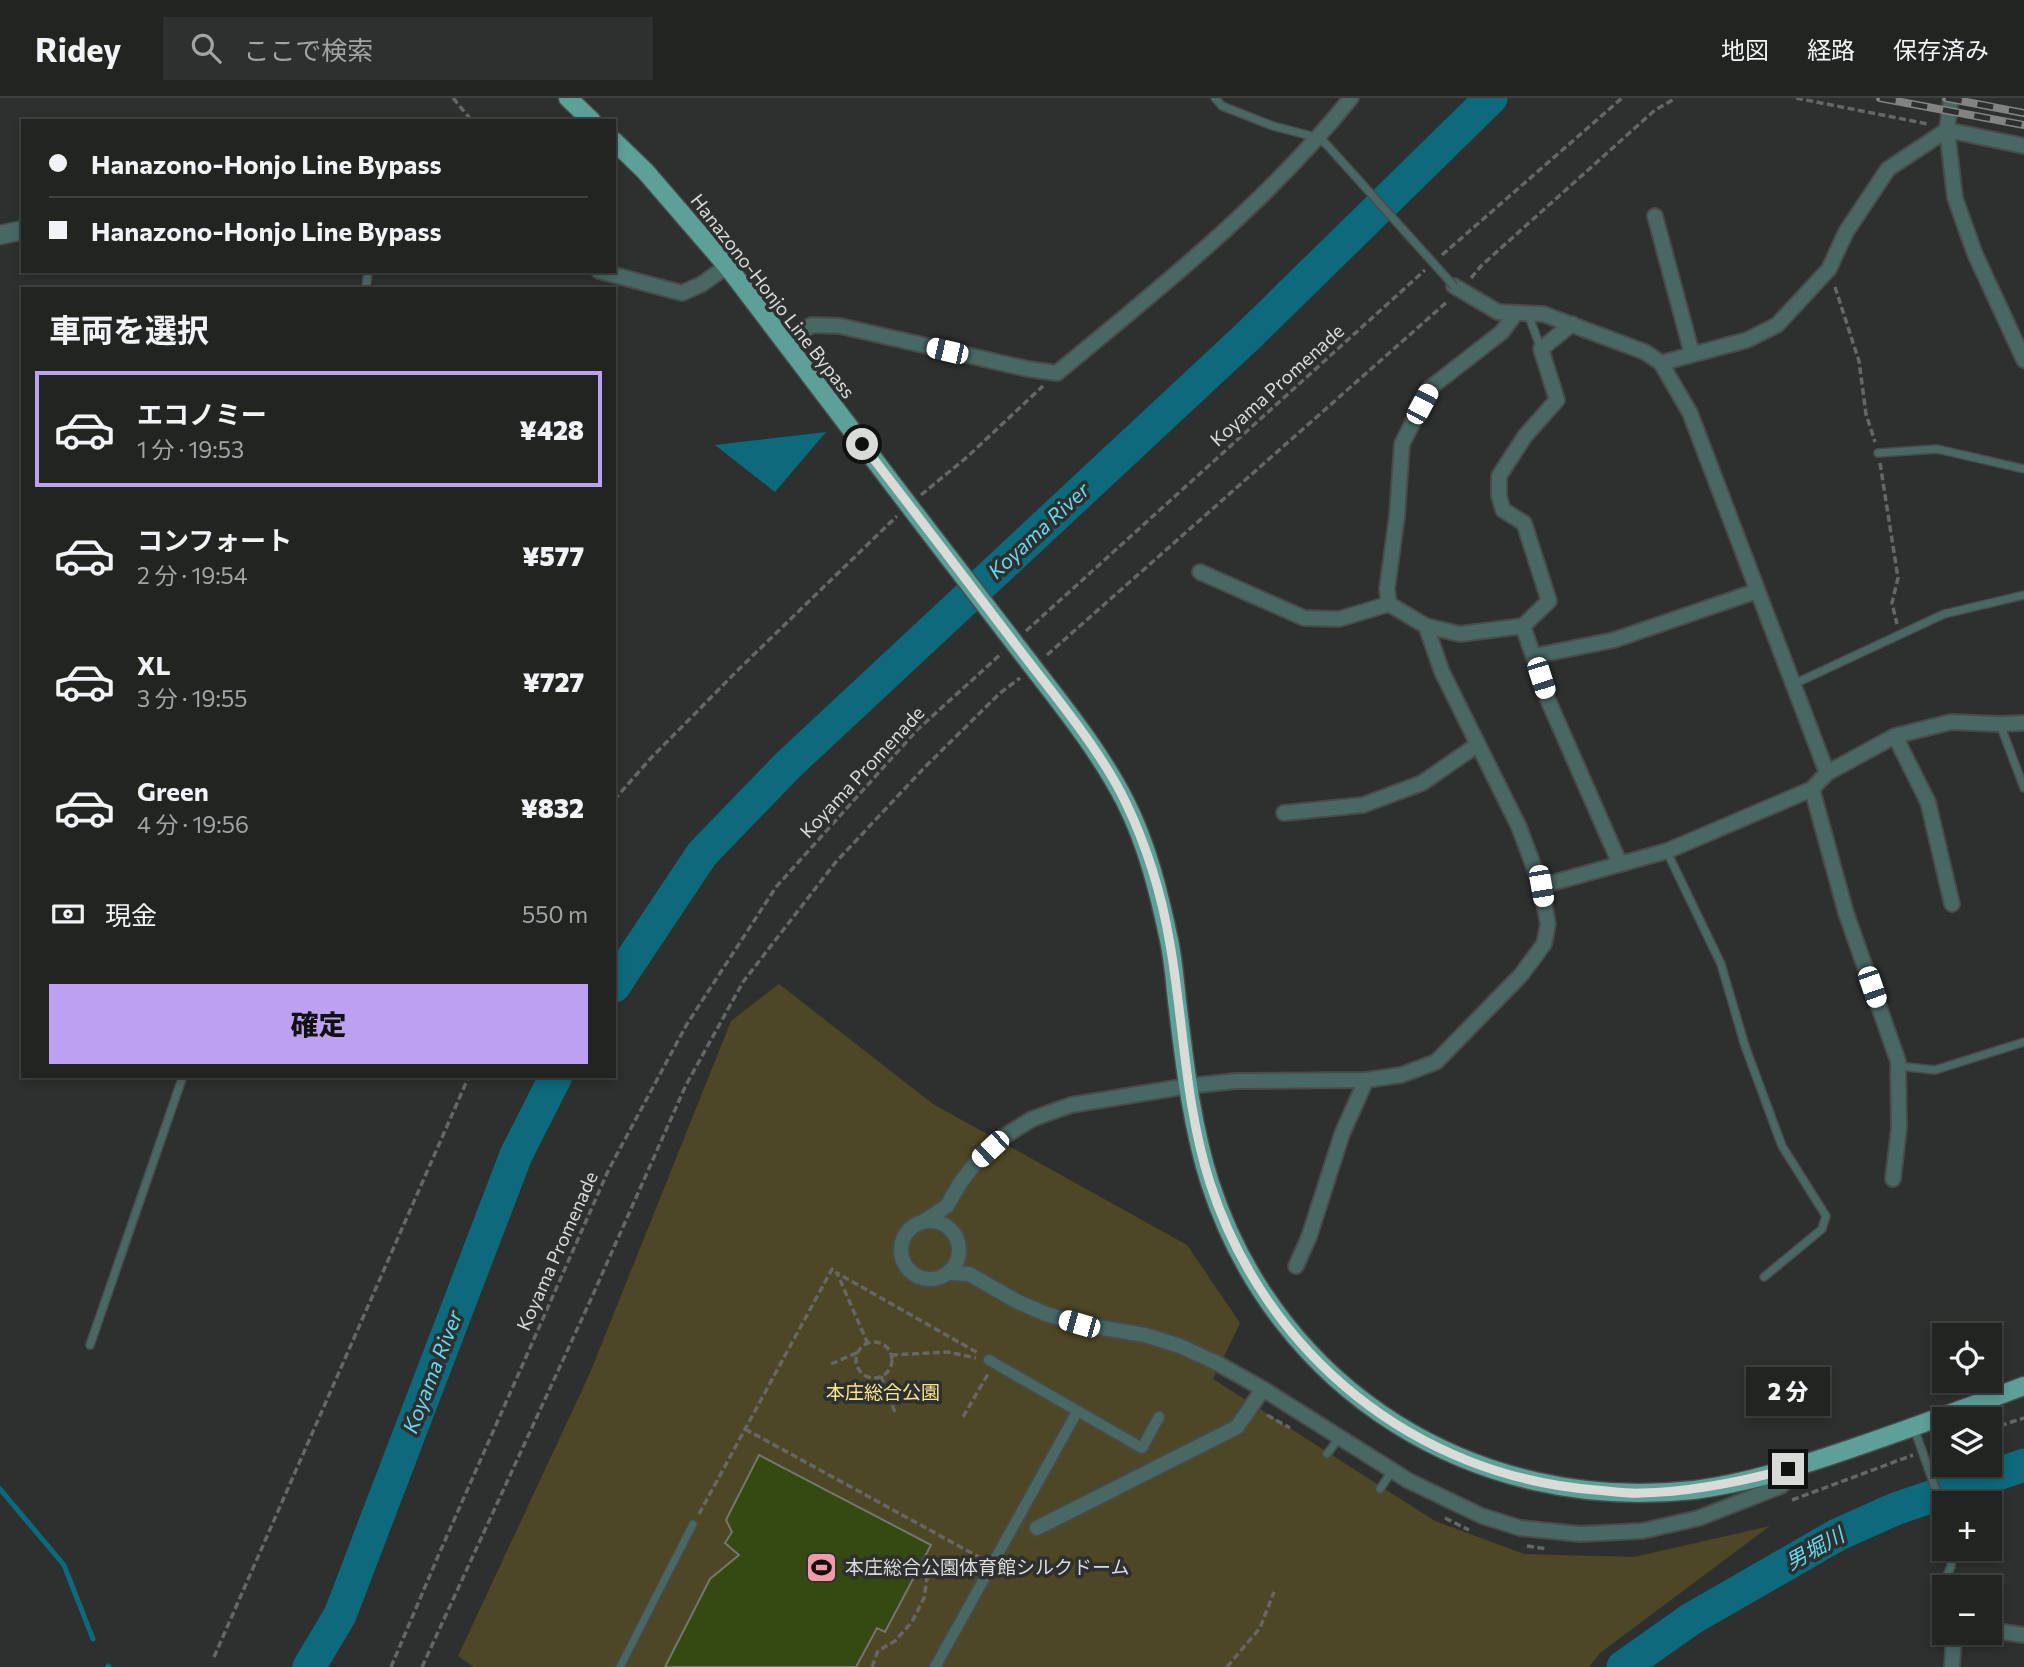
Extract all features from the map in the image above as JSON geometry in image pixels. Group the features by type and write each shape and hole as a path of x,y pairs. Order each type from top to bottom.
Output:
{"main road":[{"path":"568,98 591,119"},
{"name":"Hanazono-Honjo Line Bypass","path":"616,143 645,171 727,266 1031,665 1097,755 1125,801 1150,862 1170,943 1188,1086 1210,1182 1233,1243 1268,1301 1313,1358 1374,1411 1426,1442 1494,1471 1558,1487 1638,1494 1696,1489 1788,1469 2024,1395"},
{"name":"Hanazono-Honjo Line Bypass","path":"1913,1428 2024,1386"}],"street":[{"path":"784,342 812,325 839,326 1028,369 1058,373 1206,249 1323,142 1351,98"},
{"path":"1951,98 1947,130 1955,198 1975,254 2024,360"},
{"path":"1661,363 1747,340 1777,325 1829,269 1846,232 1888,169 1947,130 2024,146"},
{"path":"1655,216 1692,354"},
{"path":"0,235 21,230"},
{"path":"607,273 682,293 702,284 727,266"},
{"path":"1457,288 1498,312 1543,314 1645,352 1661,363 1690,413 1827,773"},
{"path":"1389,604 1387,590 1397,516 1402,444 1430,388 1521,314"},
{"path":"1200,572 1304,618 1339,619 1389,604 1426,626 1460,634 1523,626 1549,601 1524,523 1503,510 1499,496 1499,476 1524,436 1557,400 1541,349 1572,324"},
{"path":"1534,656 1615,640 1757,592"},
{"path":"1426,626 1442,672 1519,827 1541,886 1548,924 1544,944 1521,975 1436,1062 1401,1075 1366,1080 1236,1081 1188,1086 1071,1105 1032,1119 1003,1137 977,1161 947,1206 907,1232 901,1251 903,1261 914,1275 923,1279 932,1280 949,1273 969,1274 1016,1301 1046,1314 1079,1324 1146,1335 1180,1346 1217,1363 1392,1471 1448,1501 1482,1516 1520,1528 1580,1534 1642,1531 1699,1518 1781,1486 1788,1478 1788,1469"},
{"path":"1523,626 1548,700 1620,864"},
{"path":"1541,886 1667,851 1812,789 1827,773 1895,736 1951,722 2024,723"},
{"path":"1895,736 1928,802 1952,904"},
{"path":"1284,813 1363,805 1422,783 1477,745"},
{"path":"1812,789 1846,913 1898,1066 1899,1128 1893,1179"},
{"path":"1296,1266 1309,1237 1342,1134 1366,1080"},
{"path":"947,1206 952,1230 957,1238 959,1257 969,1274"},
{"path":"924,1221 944,1224 952,1230"},
{"path":"949,1273 959,1257"},
{"path":"991,1361 1142,1448 1159,1417"},
{"path":"1037,1528 1237,1427 1263,1390"},
{"path":"935,1667 1077,1412"},
{"path":"2002,1632 2024,1635"},
{"path":"1952,1667 1953,1645"}],"lane":[{"path":"1215,98 1222,106 1323,142 1457,288"},
{"path":"1521,314 1541,349"},
{"path":"1878,453 1937,449 2024,469"},
{"path":"1793,685 1944,614 2024,595"},
{"path":"2000,724 2024,788"},
{"path":"1667,851 1721,964 1745,1046 1782,1146 1826,1216 1822,1229 1764,1277"},
{"path":"1898,1066 1935,1070 2024,1042"},
{"path":"90,1345 182,1078"},
{"path":"1913,1428 1936,1491"},
{"path":"1327,1454 1339,1438"},
{"path":"1380,1489 1392,1471"},
{"path":"620,1667 693,1524"}],"path":[{"path":"453,98 470,119"},
{"path":"1441,256 1622,98"},
{"path":"422,1667 686,1085 743,982 835,863 924,768 1000,693 1362,374 1655,110 1676,98"},
{"path":"1796,98 1947,130"},
{"name":"Koyama Promenade","path":"1020,637 1431,265"},
{"path":"616,798 651,758 740,668 883,528 913,511 1058,373"},
{"name":"Koyama Promenade","path":"391,1667 609,1169 687,1024 776,887 917,730 1010,646"},
{"path":"214,1657 468,1078"},
{"path":"693,1524 832,1269 991,1361"},
{"path":"837,1273 868,1344"},
{"path":"831,1364 859,1352 868,1344 879,1343 891,1355 891,1366 881,1376 873,1378 862,1373 857,1363 859,1352"},
{"path":"891,1355 948,1352 991,1361"},
{"path":"963,1417 991,1361"},
{"path":"881,1376 896,1415"},
{"path":"2002,1425 2024,1418"},
{"path":"745,1429 992,1564"},
{"path":"872,1667 878,1651 895,1641 912,1622 924,1598 928,1572"},
{"path":"1227,1667 1260,1628 1274,1592"}],"green space":[{"name":"本庄総合公園","path":"779,984 933,1104 1187,1245 1240,1323 1213,1379 1435,1521 1524,1554 1634,1557 1770,1526 1600,1653 1589,1667 474,1667 458,1656 590,1373 731,1021"}],"water":[{"path":"826,432 775,492 715,445"}],"building":[{"name":"本庄総合公園体育館シルクドーム","path":"759,1455 931,1545 885,1632 877,1628 856,1667 665,1667 710,1579 739,1555 725,1543 732,1532 726,1520"}],"waterway":[{"name":"Koyama River","path":"616,983 702,854 788,765 1248,336 1491,98"},
{"name":"Koyama River","path":"309,1667 340,1615 516,1155 555,1078"},
{"name":"男堀川","path":"1623,1667 1691,1619 1837,1535 1895,1509 2024,1465"},
{"path":"0,1489 64,1565 93,1639"}],"railway":[{"path":"1880,98 2024,125"},
{"path":"1946,98 2024,113"}],"place":[{"name":"本庄総合公園体育館シルクドーム","path":"822,1567"}],"route":[{"path":"862,444 1033,667 1097,755 1125,801 1150,862 1170,943 1188,1086 1210,1182 1233,1243 1268,1301 1313,1358 1374,1411 1426,1442 1494,1471 1558,1487 1638,1494 1696,1489 1788,1469"}]}
